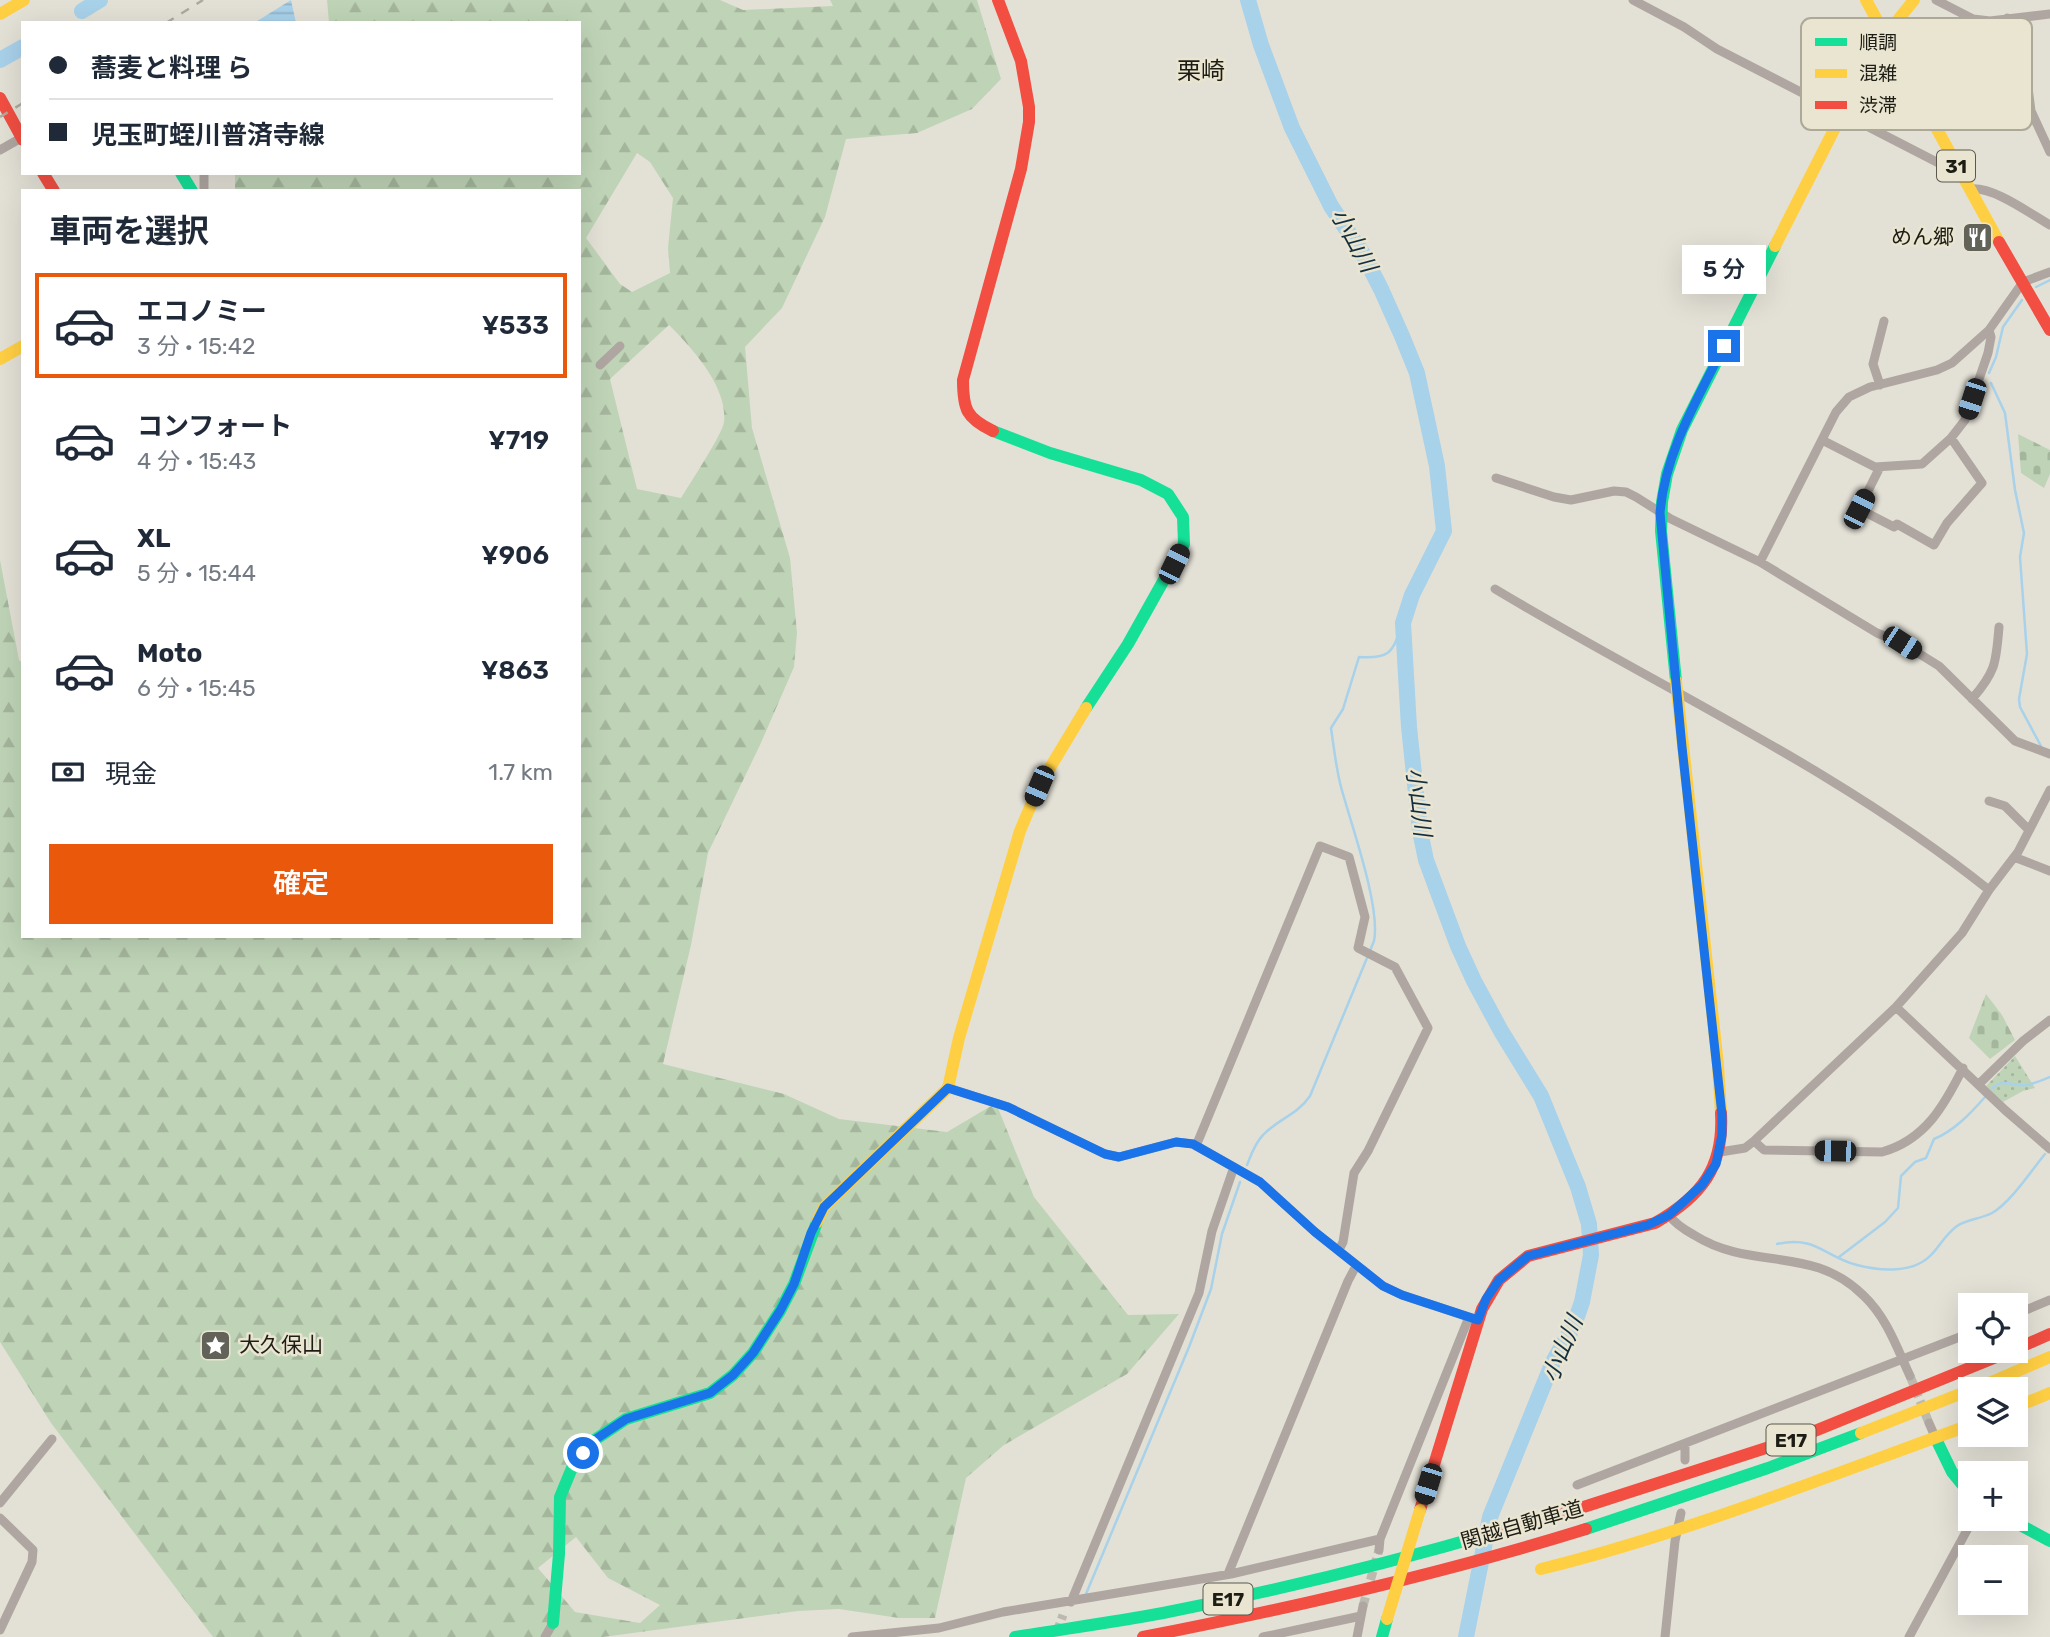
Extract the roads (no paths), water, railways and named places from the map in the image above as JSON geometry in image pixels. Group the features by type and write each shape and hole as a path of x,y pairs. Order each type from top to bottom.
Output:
{"main road":[{"path":"7,8 24,0"},
{"path":"553,1623 559,1555 560,1497 572,1468 590,1443 626,1419 710,1393 733,1375 753,1353 780,1311 794,1284 811,1233 824,1207 948,1088 959,1038 1020,831 1039,786 1146,614 1169,574 1185,538 1183,516 1160,489 1141,480 1005,437 982,427 968,414 963,399 963,380 1021,169 1029,122 1021,61 998,0"},
{"name":"31","path":"1866,0 1876,18"},
{"path":"1900,18 1914,0"},
{"path":"0,99 21,137"},
{"path":"1382,1637 1474,1319 1499,1280 1528,1256 1648,1225 1669,1215 1702,1185 1716,1164 1720,1152 1722,1125 1718,1065 1676,692 1660,513 1668,465 1682,430 1834,130"},
{"name":"31","path":"1936,130 2050,330"},
{"path":"0,359 21,347"},
{"path":"2028,1344 2050,1334"},
{"name":"関越自動車道","path":"2003,1377 2050,1357"},
{"name":"関越自動車道","path":"1015,1637 1174,1611 1439,1549 1565,1513 1800,1437 1982,1363"},
{"path":"2028,1402 2050,1393"},
{"name":"関越自動車道","path":"1143,1637 1261,1615 1436,1572 1561,1535 1710,1490 1858,1436 1958,1396"},
{"path":"1541,1569 1611,1552 1678,1530 1958,1430"},
{"path":"1936,1439 1958,1479"},
{"path":"2028,1529 2050,1541"}],"street":[{"path":"1633,0 1684,27 1717,50 1801,93"},
{"path":"1936,0 1971,18"},
{"path":"2007,18 2050,14"},
{"path":"2032,113 2050,152"},
{"path":"1873,130 1960,174"},
{"path":"0,150 21,140"},
{"path":"1970,189 1979,188 1992,193 2050,225"},
{"path":"1760,562 1836,412 1849,397 1952,363 1989,330 2023,282 2050,272"},
{"path":"1880,385 1873,364 1884,321"},
{"path":"1822,440 1875,467 1922,464 1951,439 1965,419 1988,353 1991,337 1989,330"},
{"path":"600,365 620,346"},
{"path":"1880,467 1859,509 1894,527 1897,524 1934,545 1947,523 1982,483 1951,439"},
{"path":"1496,478 1571,500 1614,491 1626,492 1660,513 1760,562 1877,633 1902,643 1939,666 2015,741 2050,754"},
{"path":"1495,589 1616,660 1791,755 1937,848 1989,890"},
{"path":"1972,699 1989,678 1996,657 1999,627"},
{"path":"1720,1152 1745,1148 1754,1141 1896,1007 1962,933 1989,890 2014,858 2050,790"},
{"path":"1989,801 2005,806 2029,830"},
{"path":"1196,1146 1320,846 1349,857 1365,918 1358,948 1395,967 1428,1028 1368,1151 1354,1173 1343,1242 1339,1250"},
{"path":"2014,858 2050,871"},
{"path":"1896,1007 2050,1149"},
{"path":"1979,1084 2023,1041 2050,1020"},
{"path":"1754,1141 1765,1150 1882,1152 1899,1147 1915,1138 1926,1126 1948,1098 1963,1068"},
{"path":"948,1088 1008,1107 1105,1154 1119,1157 1176,1142 1196,1146 1260,1182 1356,1266 1383,1286 1474,1319 1380,1539 1379,1550"},
{"path":"1063,1615 1199,1293 1212,1231 1234,1167"},
{"path":"1669,1215 1686,1230 1722,1250 1744,1256 1813,1265 1851,1284 1881,1316 1910,1376"},
{"path":"1228,1574 1356,1266"},
{"path":"2028,1309 2050,1300"},
{"path":"1577,1485 1958,1338"},
{"path":"1929,1423 1936,1439"},
{"path":"0,1503 52,1438"},
{"path":"1685,1445 1685,1460"},
{"path":"1665,1637 1675,1541 1681,1513"},
{"path":"0,1518 33,1550 32,1562 0,1630"},
{"path":"1909,1637 1966,1531"},
{"path":"852,1637 939,1628 1003,1612 1228,1574 1380,1539"},
{"path":"1263,1637 1362,1611 1357,1637"},
{"path":"545,1637 553,1623"}],"water":[{"path":"291,0 296,21 257,21"}],"waterway":[{"path":"82,11 100,0"},
{"name":"小山川","path":"1248,0 1261,45 1292,128 1331,206 1363,254 1381,289 1417,373 1437,466 1444,531 1412,595 1403,623 1409,727 1420,831 1426,860 1458,946 1501,1031 1541,1096 1578,1187 1589,1224 1591,1255 1582,1302 1574,1325 1553,1362 1490,1517 1466,1637"},
{"path":"0,60 21,48"},
{"path":"2036,287 2050,280"},
{"path":"1989,373 2003,327 2022,300"},
{"path":"1991,383 2005,413 2015,490 2024,533 2020,557 2027,654 2020,707 2041,746"},
{"path":"1247,1165 1255,1145 1263,1135 1300,1108 1310,1096 1374,941 1375,926 1369,887 1339,780 1331,728 1343,709 1359,657 1385,655 1393,647 1403,623"},
{"path":"1992,1089 2004,1083 2026,1085 2050,1077"},
{"path":"1839,1257 1885,1222 1898,1208 1901,1176 1915,1162 1926,1158 1934,1139 1955,1126 1985,1097"},
{"path":"1777,1244 1801,1242 1857,1265 1876,1269 1916,1265 1932,1254 1957,1226 1988,1215 1999,1208 2045,1154"},
{"path":"1086,1594 1211,1289 1222,1234 1240,1182"}],"tunnel":[{"path":"1910,1376 1929,1423"},
{"path":"1363,1606 1379,1550"},
{"path":"1057,1632 1063,1615"}],"railway":[{"path":"169,21 203,0"},
{"path":"0,117 21,104"}],"place":[{"name":"めん郷","path":"1977,237"},
{"name":"大久保山","path":"216,1345"}],"district":[{"name":"栗崎","path":"1201,71"}]}
